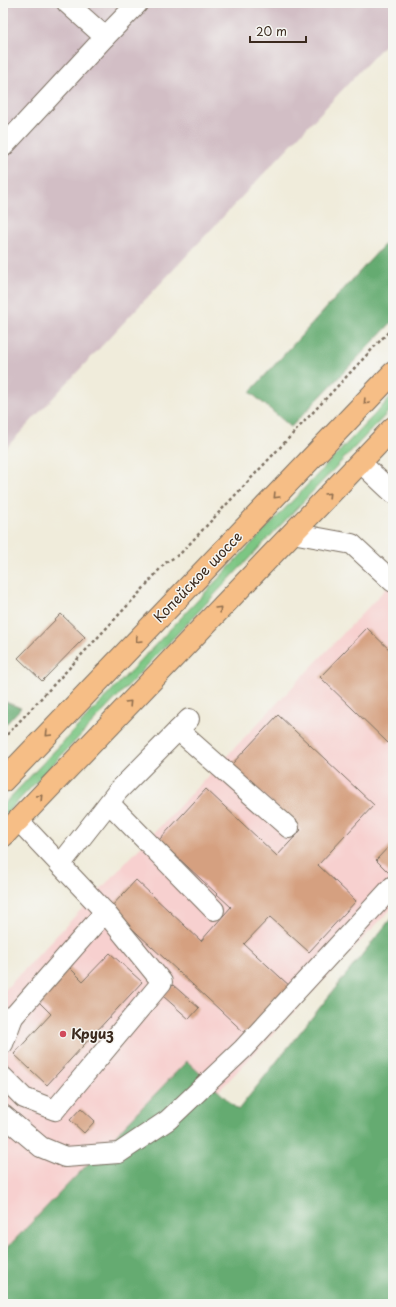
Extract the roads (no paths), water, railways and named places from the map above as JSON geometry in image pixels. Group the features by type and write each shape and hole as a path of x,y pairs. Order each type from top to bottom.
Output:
{"main road":[{"name":"Копейское шоссе","path":"3,781 393,373"},
{"path":"3,836 360,462 392,431"}],"lane":[{"path":"68,3 105,37"},
{"path":"3,147 138,3"},
{"path":"360,462 393,493"},
{"path":"292,533 352,544 391,577"},
{"path":"60,865 118,791 184,724 289,828"},
{"path":"109,803 214,910"},
{"path":"3,1077 24,1098 55,1110 162,982 105,912 18,820"},
{"path":"3,1115 41,1147 65,1157 119,1153 168,1120 243,1049 393,886"},
{"path":"3,1044 8,1018 105,912"}],"place":[{"name":"Круиз","path":"63,1034"}]}
